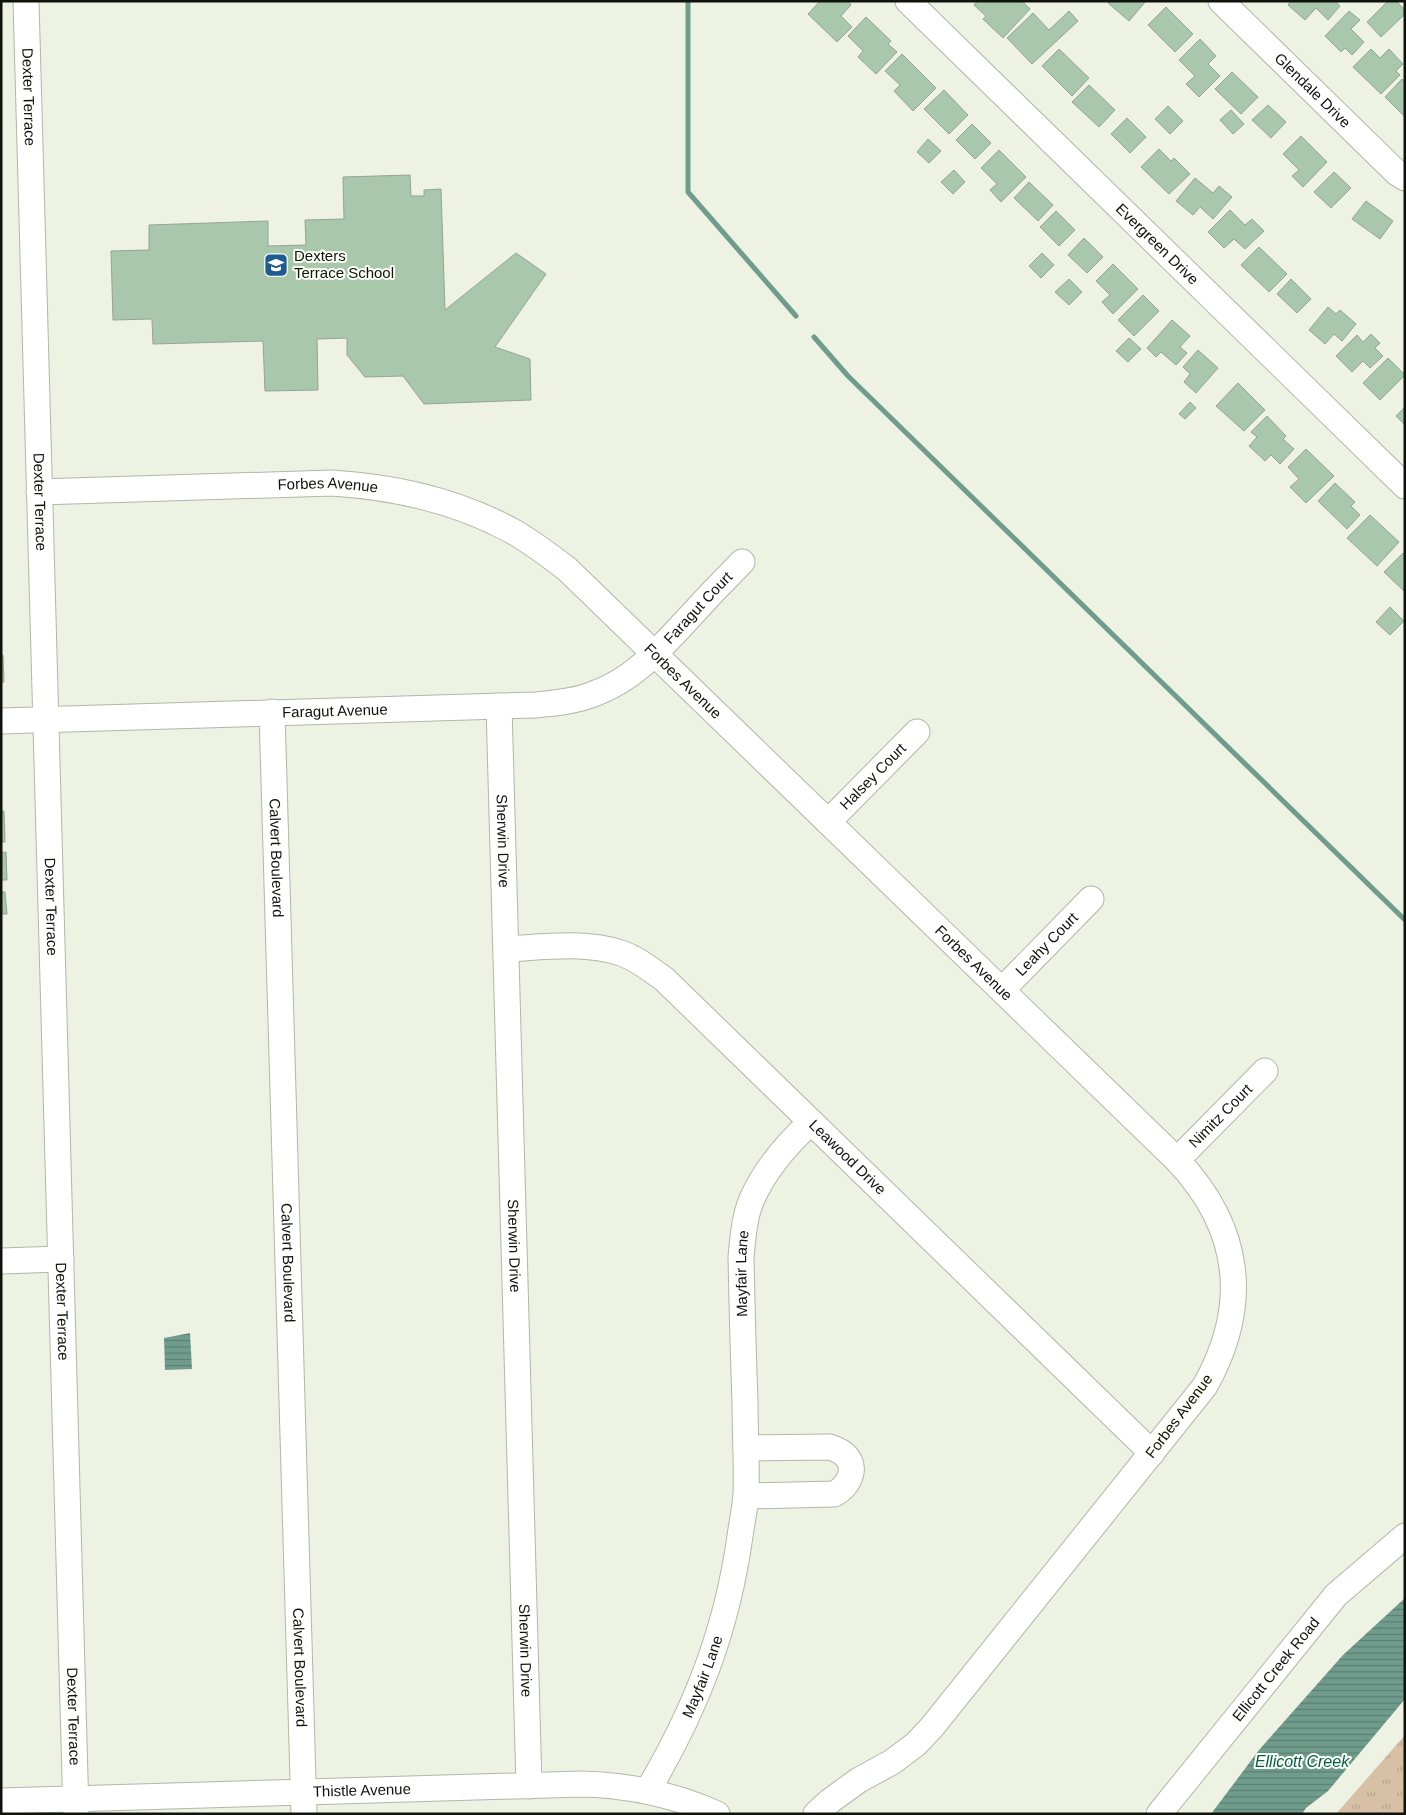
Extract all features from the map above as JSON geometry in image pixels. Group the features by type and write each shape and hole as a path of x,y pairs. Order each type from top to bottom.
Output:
{"street":[{"name":"Dexter Terrace","path":"26,1 76,1806"},
{"name":"Evergreen Drive","path":"908,1 1405,486"},
{"name":"Glendale Drive","path":"1221,1 1397,173 1405,178"},
{"name":"Forbes Avenue","path":"39,492 332,484 366,485 400,491 446,503 481,516 533,544 567,569 1177,1160 1206,1194 1218,1217 1228,1246 1234,1294 1226,1342 1217,1365 1205,1386 932,1727 916,1744 892,1762 859,1780 830,1801 816,1814"},
{"name":"Faragut Court","path":"655,654 742,562"},
{"name":"Faragut Avenue","path":"1,721 499,706 564,702 595,694 618,683 636,672 655,654"},
{"name":"Sherwin Drive","path":"499,706 529,1786"},
{"name":"Calvert Boulevard","path":"272,712 304,1803"},
{"name":"Halsey Court","path":"828,822 917,732"},
{"name":"Leahy Court","path":"1002,990 1091,899"},
{"name":"Leawood Drive","path":"506,949 593,947 622,954 644,965 664,979 1152,1453"},
{"name":"Nimitz Court","path":"1177,1160 1265,1071"},
{"name":"Mayfair Lane","path":"648,1790 670,1753 705,1676 729,1597 737,1557 746,1496 741,1257 744,1228 752,1200 769,1169 791,1141 811,1122"},
{"path":"1,1261 61,1259"},
{"path":"746,1448 830,1447 841,1452 849,1460 852,1469 850,1480 842,1490 834,1494 746,1496"},
{"name":"Ellicott Creek Road","path":"1160,1814 1336,1595 1405,1536"},
{"name":"Thistle Avenue","path":"1,1801 76,1806 304,1803 529,1786 610,1784 648,1790 683,1800 717,1814"}],"green space":[{"path":"1405,1735 1405,1814 1336,1814"}],"water":[{"path":"190,1333 192,1369 165,1370 164,1338"},
{"name":"Ellicott Creek","path":"1405,1598 1405,1699 1328,1791 1306,1808 1302,1814 1211,1814 1259,1750 1343,1655"}],"building":[{"path":"820,1 848,1 851,5 841,16 852,27 837,42 808,14"},
{"path":"977,1 1022,1 1030,9 1003,38 983,19 986,16 974,5"},
{"path":"1110,1 1146,1 1129,21 1108,3"},
{"path":"1291,1 1335,1 1340,6 1328,20 1316,8 1305,20 1288,5"},
{"path":"1388,1 1396,1 1405,10 1405,14 1381,37 1367,22"},
{"path":"1166,7 1193,34 1175,52 1148,25"},
{"path":"1069,11 1078,21 1032,64 1007,38 1033,13 1049,30"},
{"path":"1349,11 1360,20 1351,29 1364,42 1352,55 1345,48 1341,52 1325,36"},
{"path":"866,17 891,41 888,44 897,52 876,74 858,57 863,51 848,36"},
{"path":"1200,39 1216,56 1208,64 1220,76 1199,97 1186,84 1195,76 1179,60"},
{"path":"1059,49 1089,78 1072,96 1042,66"},
{"path":"1371,49 1380,58 1389,49 1403,64 1396,71 1400,75 1381,94 1353,67"},
{"path":"902,54 936,88 913,111 894,91 900,85 885,71"},
{"path":"1232,72 1258,97 1241,114 1215,89"},
{"path":"1402,79 1405,82 1405,117 1385,97"},
{"path":"1089,85 1115,110 1099,127 1072,102"},
{"path":"944,90 968,115 949,134 924,109"},
{"path":"1268,105 1286,122 1271,138 1252,120"},
{"path":"1168,106 1183,121 1170,134 1155,119"},
{"path":"1231,110 1244,124 1233,134 1220,120"},
{"path":"1127,118 1146,137 1130,153 1111,134"},
{"path":"972,124 991,143 975,159 956,140"},
{"path":"1301,136 1327,162 1303,187 1292,176 1299,170 1283,154"},
{"path":"928,139 941,151 929,163 917,152"},
{"path":"1159,149 1171,161 1174,158 1190,174 1169,194 1141,167"},
{"path":"999,150 1026,177 1001,202 990,190 997,184 981,168"},
{"path":"954,170 965,182 953,194 941,182"},
{"path":"1334,172 1351,188 1331,208 1314,192"},
{"path":"410,175 411,196 424,196 424,190 441,189 445,310 516,253 546,274 495,347 530,359 531,400 424,404 403,376 365,377 347,355 347,338 317,339 318,390 265,391 263,341 153,344 152,319 113,320 111,251 149,250 149,225 268,221 268,246 306,245 305,220 344,219 343,177"},
{"path":"1195,178 1213,193 1219,186 1232,197 1213,219 1200,207 1193,215 1176,201"},
{"path":"1029,182 1053,205 1038,221 1014,198"},
{"path":"1366,201 1393,221 1380,239 1352,219"},
{"path":"1230,210 1245,225 1252,219 1264,231 1245,249 1234,239 1224,248 1208,232"},
{"path":"1056,211 1075,230 1059,246 1040,227"},
{"path":"1084,238 1103,257 1087,273 1068,255"},
{"path":"1259,247 1287,274 1269,292 1241,265"},
{"path":"1042,253 1054,265 1041,278 1029,266"},
{"path":"1113,264 1138,289 1113,314 1102,302 1110,295 1096,281"},
{"path":"1069,279 1082,292 1069,305 1055,292"},
{"path":"1291,279 1311,299 1297,313 1277,294"},
{"path":"1143,295 1159,311 1134,336 1118,320"},
{"path":"1328,307 1336,314 1340,310 1356,324 1342,341 1334,334 1325,344 1309,330"},
{"path":"1172,320 1190,336 1180,347 1187,353 1176,365 1161,352 1156,357 1147,348"},
{"path":"1371,334 1380,343 1375,348 1383,356 1370,368 1363,361 1352,372 1336,356 1357,335 1363,342"},
{"path":"1129,338 1141,349 1128,362 1116,351"},
{"path":"1198,350 1218,368 1196,393 1184,382 1190,374 1183,367"},
{"path":"1388,358 1405,375 1380,400 1363,383"},
{"path":"1238,383 1265,410 1244,431 1216,406"},
{"path":"1190,402 1196,408 1185,419 1179,414"},
{"path":"1405,407 1405,425 1396,416"},
{"path":"1267,416 1286,436 1283,439 1294,449 1280,464 1271,455 1265,461 1249,446 1257,437 1251,432"},
{"path":"1306,449 1334,476 1306,503 1290,487 1299,479 1288,467"},
{"path":"1335,483 1355,502 1351,506 1360,515 1347,529 1318,501"},
{"path":"1370,515 1399,542 1377,566 1347,538"},
{"path":"1403,553 1405,555 1405,592 1384,572"},
{"path":"1390,607 1404,621 1390,635 1376,622"},
{"path":"1,655 3,655 4,682 1,682"},
{"path":"1,811 4,811 5,842 1,842"},
{"path":"6,852 7,880 1,880 1,853"},
{"path":"1,892 5,892 7,914 1,914"}],"waterway":[{"path":"688,1 688,192 796,316"},
{"path":"814,337 848,376 1405,920"}],"place":[{"name":"Dexters Terrace School","path":"276,265"}]}
